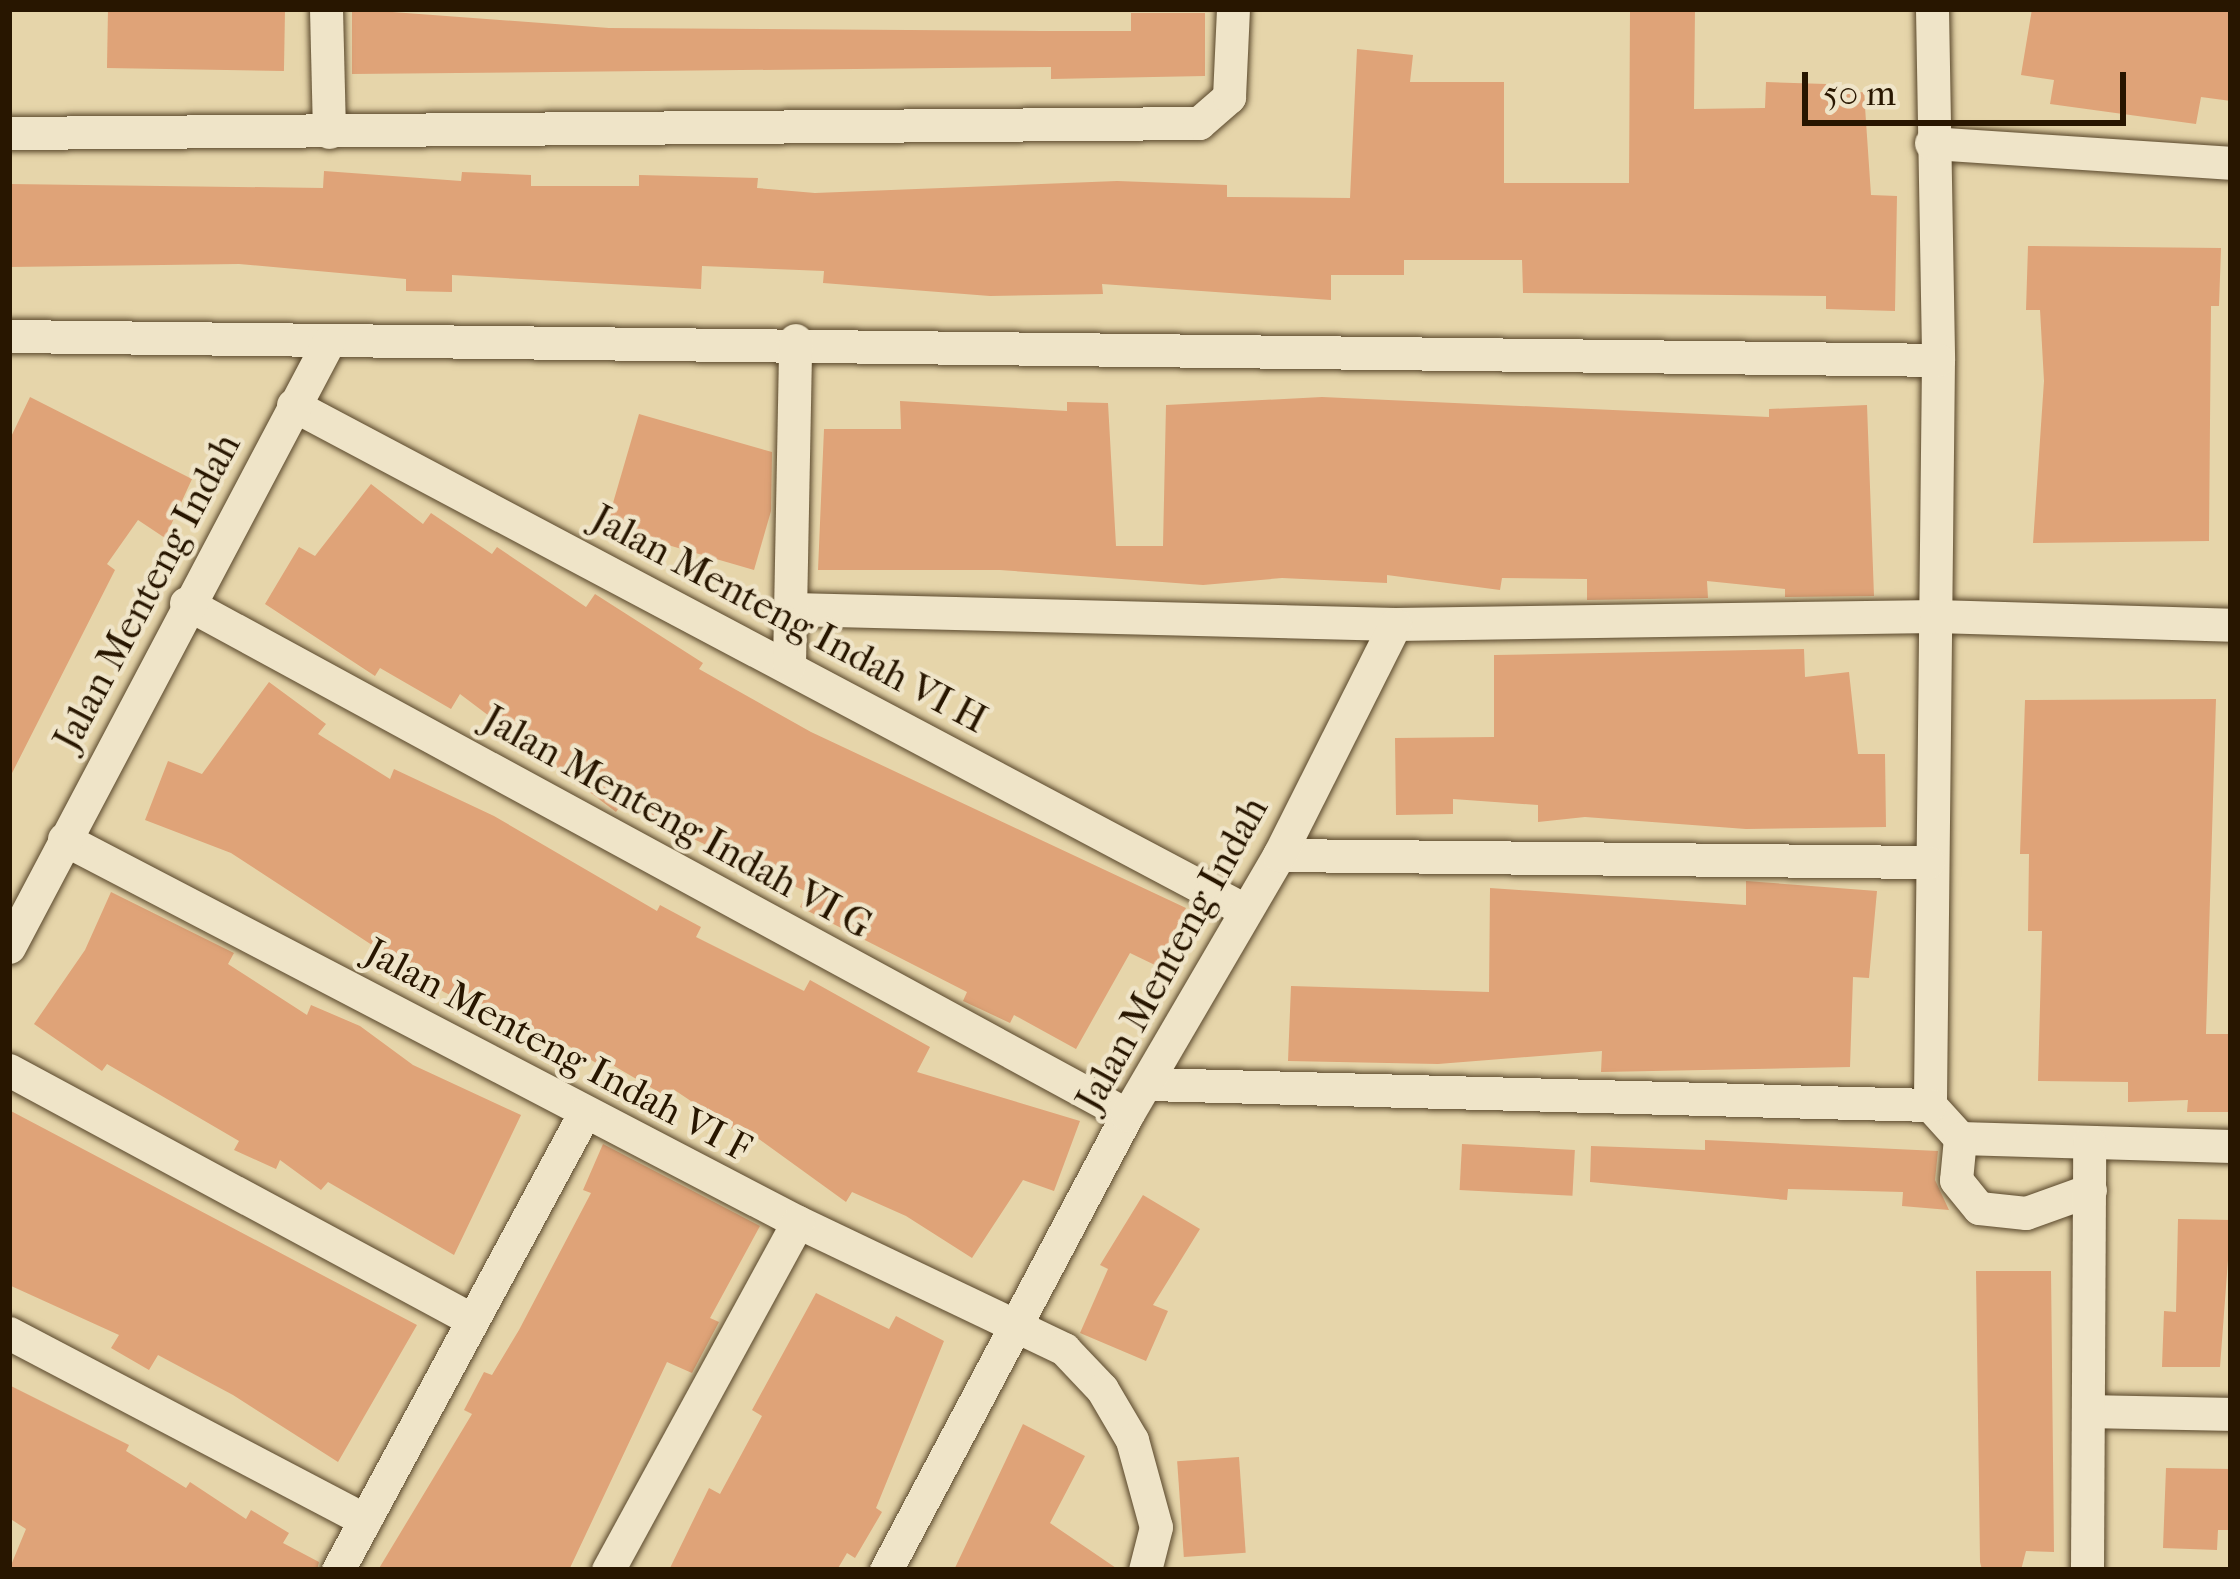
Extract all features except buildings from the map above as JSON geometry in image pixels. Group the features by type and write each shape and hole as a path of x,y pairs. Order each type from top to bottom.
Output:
{"street":[{"path":"326,9 329,132"},
{"path":"9,133 1199,123 1229,97 1233,9"},
{"path":"1932,9 1938,360 1928,862 1930,1105 1960,1138 2231,1146"},
{"path":"1931,143 2231,163"},
{"path":"9,336 795,340 1938,360"},
{"name":"Jalan Menteng Indah","path":"9,947 328,340"},
{"path":"789,665 795,340"},
{"name":"Jalan Menteng Indah VI H","path":"293,405 1243,909"},
{"name":"Jalan Menteng Indah VI G","path":"186,603 1127,1114"},
{"path":"793,609 1395,624 1936,616 2231,625"},
{"name":"Jalan Menteng Indah","path":"886,1570 1127,1114 1149,1084 1243,909 1279,855 1395,624"},
{"name":"Jalan Menteng Indah VI F","path":"64,839 798,1222 1018,1323 1064,1349 1102,1389 1132,1440 1156,1527 1145,1570"},
{"path":"1279,855 1928,862"},
{"path":"9,1070 469,1318"},
{"path":"1149,1084 1930,1105"},
{"path":"338,1570 469,1318 585,1112"},
{"path":"1960,1138 1956,1180 1979,1208 2026,1213 2090,1190"},
{"path":"2087,1570 2089,1142"},
{"path":"608,1570 798,1222"},
{"path":"9,1333 365,1520"},
{"path":"2090,1411 2231,1414"}]}
